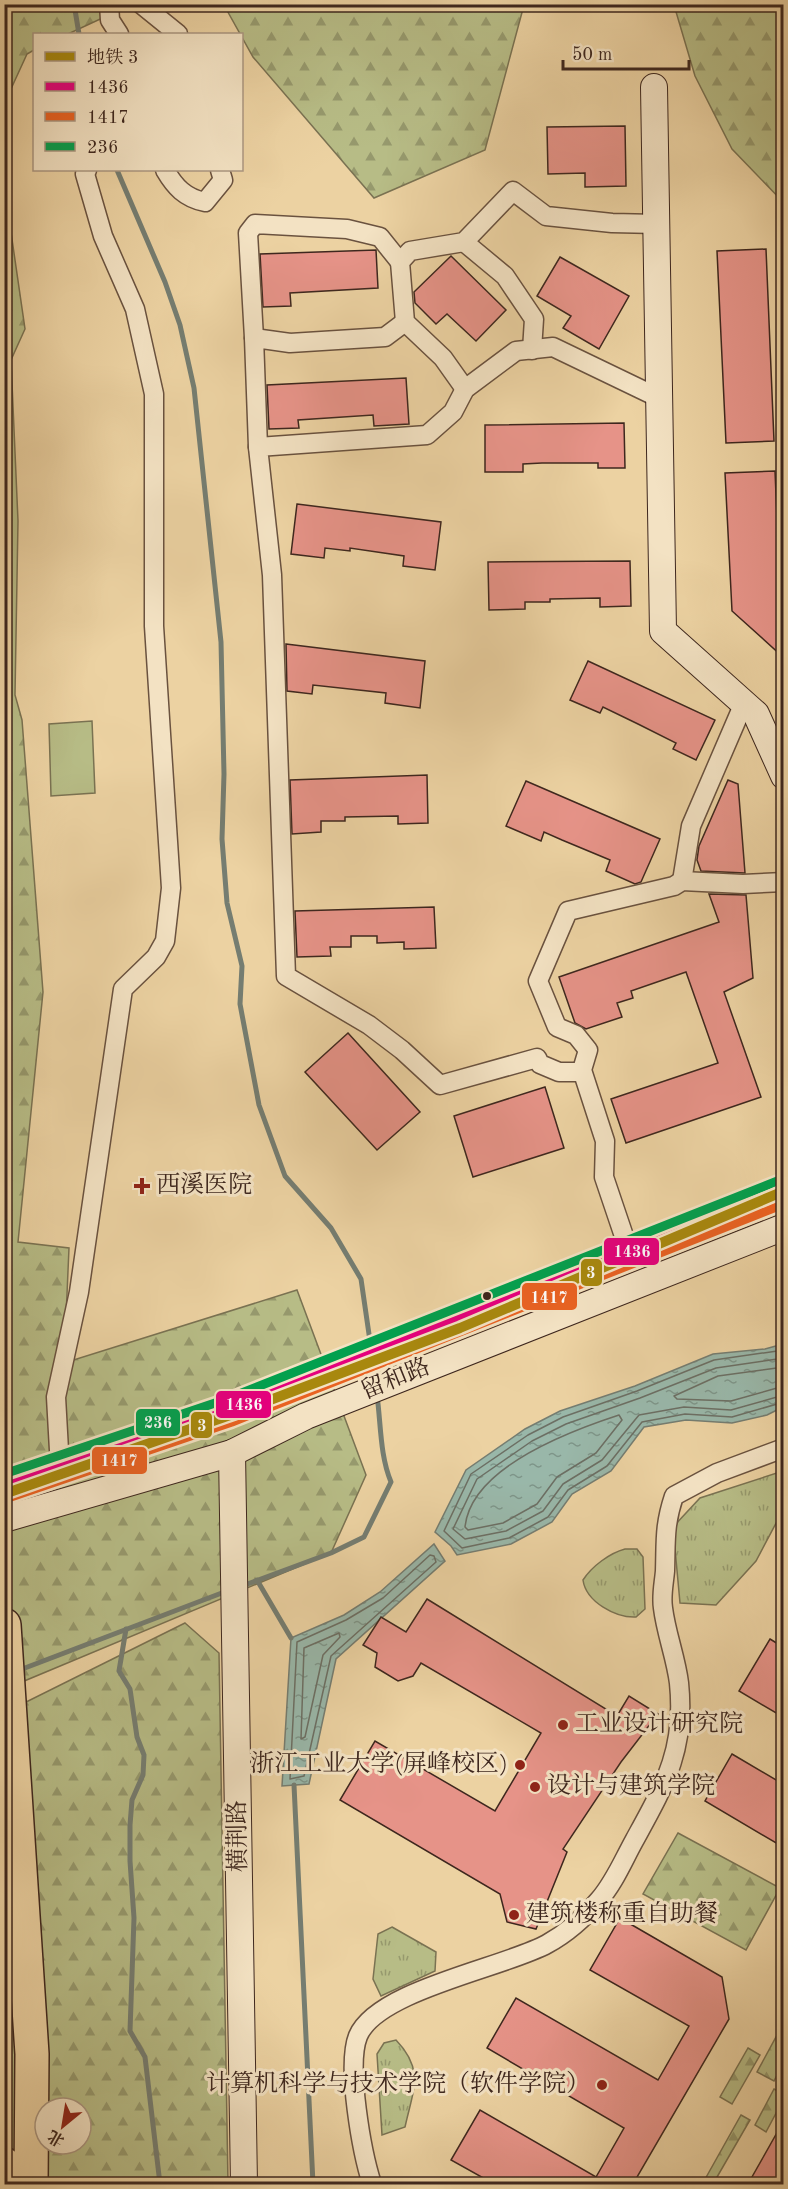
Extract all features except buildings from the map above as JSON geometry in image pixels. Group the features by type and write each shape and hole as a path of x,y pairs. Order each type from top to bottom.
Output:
{"highway":[{"path":"4,1625 32,2054 31,2184"},
{"path":"4,2164 5,2184"}],"main road":[{"path":"654,87 663,632 756,714 783,776"},
{"name":"留和路","path":"4,1487 228,1411 783,1191"},
{"name":"留和路","path":"4,1519 232,1452 306,1416 783,1227"},
{"name":"横荆路","path":"232,1452 244,2184"}],"street":[{"path":"109,4 110,20 118,33"},
{"path":"141,4 177,33"},
{"path":"60,1468 56,1396 79,1292 123,989 156,957 165,941 171,888 154,626 154,394 135,309 103,236 85,174 86,171"},
{"path":"166,171 172,183 190,199 205,202 223,180 220,171"},
{"path":"400,262 410,251 464,242 513,191 546,216 612,223 657,224"},
{"path":"465,389 443,358 405,322 400,262 380,237 347,229 255,224 248,233 258,447 272,575 286,976 369,1025 402,1050 440,1085 537,1058 540,1064 559,1072 582,1072"},
{"path":"464,242 506,276 534,319 532,350"},
{"path":"254,338 290,343 385,337 405,322"},
{"path":"258,447 428,435 453,412 465,389 516,351 553,347 659,398"},
{"path":"682,881 691,826 744,702"},
{"path":"629,1251 604,1177 605,1141 582,1072 588,1050 576,1035 556,1027 538,981 568,911 664,888 682,881 743,884 783,882"},
{"path":"372,2184 358,2120 355,2070 358,2036 386,2010 414,1994 465,1973 548,1944 580,1919 610,1886 663,1787 671,1768 678,1738 679,1682 662,1605 665,1525 674,1496 717,1473 783,1448"}],"green space":[{"path":"5,5 110,5 109,15 70,33 33,33 33,51 27,54 5,102"},
{"path":"224,5 524,5 485,150 374,198 253,57 243,39 243,33 240,33"},
{"path":"674,5 783,5 783,202 732,149 695,76"},
{"path":"4,184 25,329 11,360 18,521 15,695 22,720 43,992 18,1242 69,1248 64,1363 297,1290 366,1475 331,1553 5,1689"},
{"path":"92,721 95,793 51,796 49,724"},
{"path":"783,1471 783,1510 756,1561 716,1605 680,1603 673,1527 700,1498"},
{"path":"625,1549 637,1549 643,1557 645,1609 636,1617 620,1615 603,1607 590,1595 583,1580 602,1561"},
{"path":"185,1623 219,1653 228,2184 5,2184 4,1855 10,1710"},
{"path":"678,1833 780,1888 746,1950 643,1894"},
{"path":"392,1927 436,1952 435,1971 381,1996 373,1979 378,1934"},
{"path":"783,2024 783,2063 774,2081 757,2072"},
{"path":"396,2040 411,2061 414,2071 413,2091 405,2127 382,2135 377,2054 384,2043"},
{"path":"748,2048 760,2055 732,2104 720,2097"},
{"path":"774,2089 783,2094 783,2100 766,2132 755,2125"},
{"path":"741,2115 750,2120 713,2184 704,2181"}],"water":[{"path":"783,1344 783,1407 767,1415 732,1423 686,1420 644,1427 611,1471 572,1494 552,1522 511,1544 457,1555 451,1546 435,1532 466,1470 525,1429 560,1411 635,1386 713,1354 765,1349"},
{"path":"434,1544 445,1561 336,1659 309,1784 282,1786 291,1638 344,1615 380,1592"}],"waterway":[{"path":"74,4 79,33"},
{"path":"117,171 165,282 180,325 194,388 221,642 224,774 222,839 227,903 242,966 240,1004 259,1105 285,1176 331,1228 361,1279 371,1348"},
{"path":"242,1586 331,1553 364,1537 391,1482 383,1451 377,1395"},
{"path":"257,1580 291,1638"},
{"path":"17,1671 227,1591"},
{"path":"126,1629 119,1671 130,1689 137,1737 144,1755 143,1775 132,1800 130,1825 134,1918 130,2031 145,2057 160,2184"},
{"path":"294,1785 313,2184"}],"metro line":[{"name":"3","path":"4,1494 233,1414 460,1328 784,1191"}],"transit line":[{"name":"236","path":"4,1474 224,1400 780,1180"},
{"name":"1436","path":"4,1487 228,1411 784,1191"},
{"name":"1417","path":"8,1498 232,1422 784,1204"}],"place":[{"name":"西溪医院","path":"142,1186"},
{"name":"工业设计研究院","path":"563,1725"},
{"name":"浙江工业大学(屏峰校区)","path":"520,1765"},
{"name":"设计与建筑学院","path":"535,1787"},
{"name":"建筑楼称重自助餐","path":"514,1915"},
{"name":"计算机科学与技术学院（软件学院）","path":"602,2085"}]}
